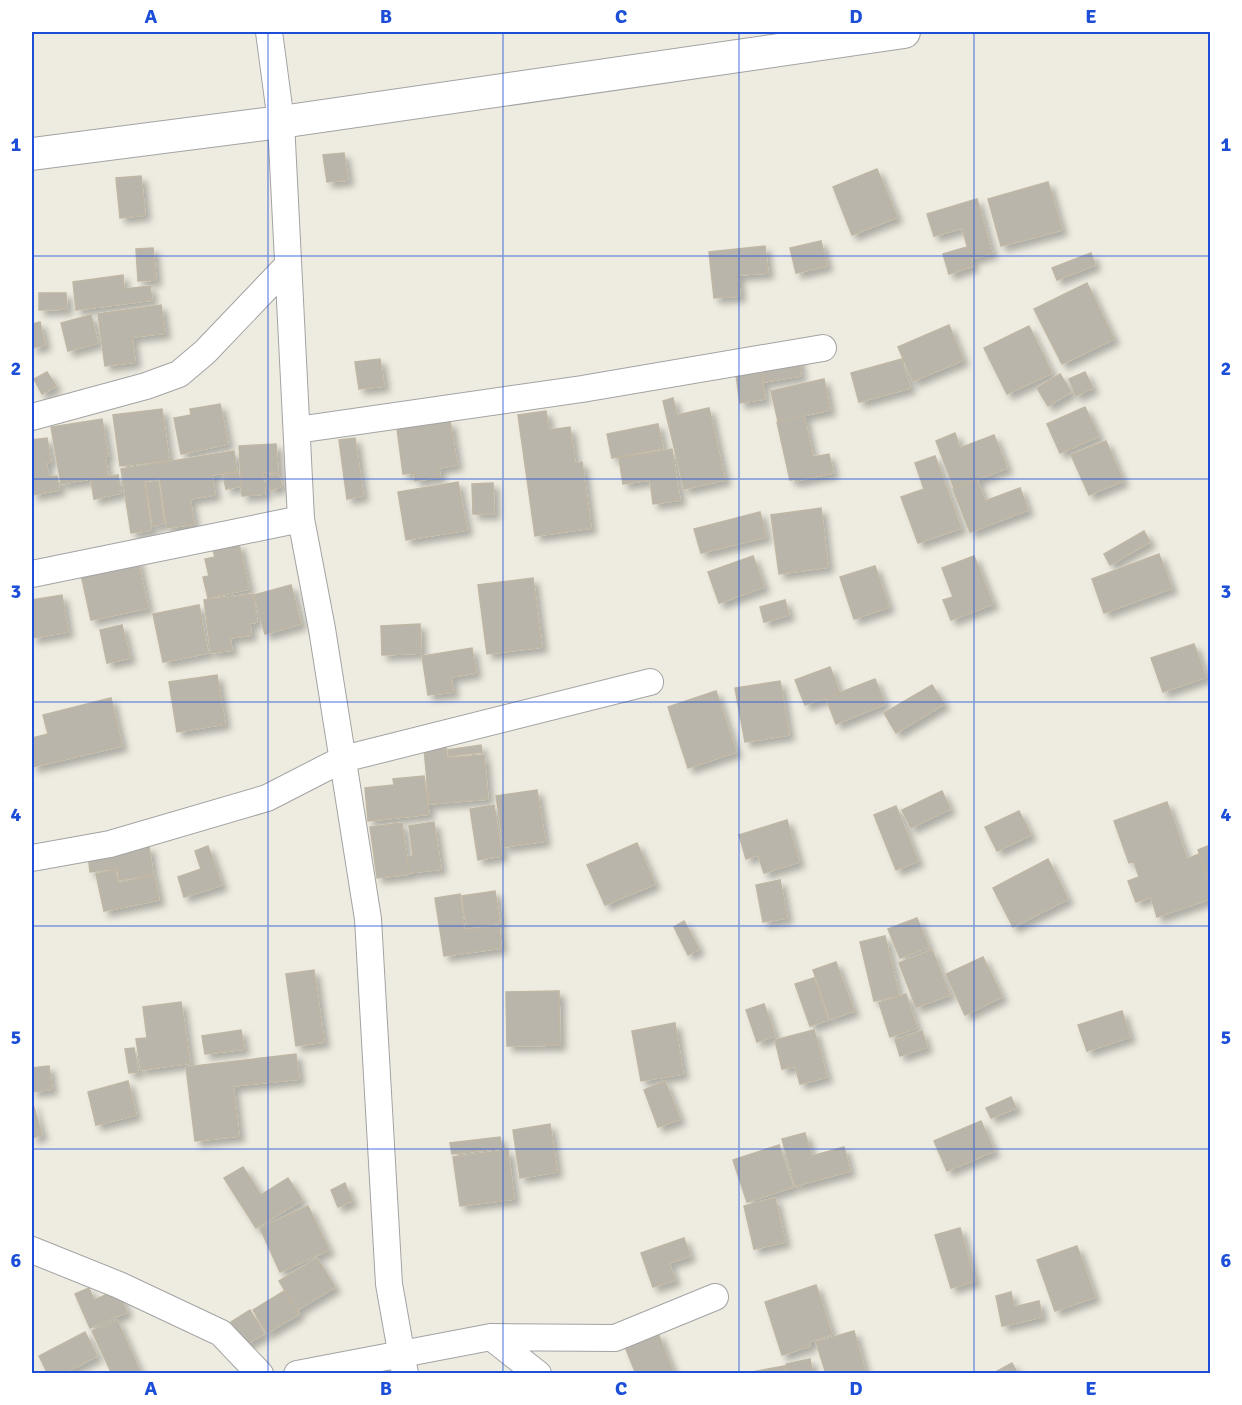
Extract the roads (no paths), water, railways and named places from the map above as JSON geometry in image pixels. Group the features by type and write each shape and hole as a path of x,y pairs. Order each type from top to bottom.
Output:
{"street":[{"path":"269,32 281,122 302,519 322,629 368,919 389,1284 404,1364"},
{"path":"32,154 281,122 904,32"},
{"path":"32,417 146,386 179,374 213,344 288,265"},
{"path":"297,430 582,389 823,348"},
{"path":"32,574 302,519"},
{"path":"32,858 110,843 267,798 343,759 650,682"},
{"path":"32,1250 119,1285 221,1334 260,1374"},
{"path":"297,1374 404,1364 491,1337 615,1338 715,1297"},
{"path":"491,1337 538,1374"}]}
